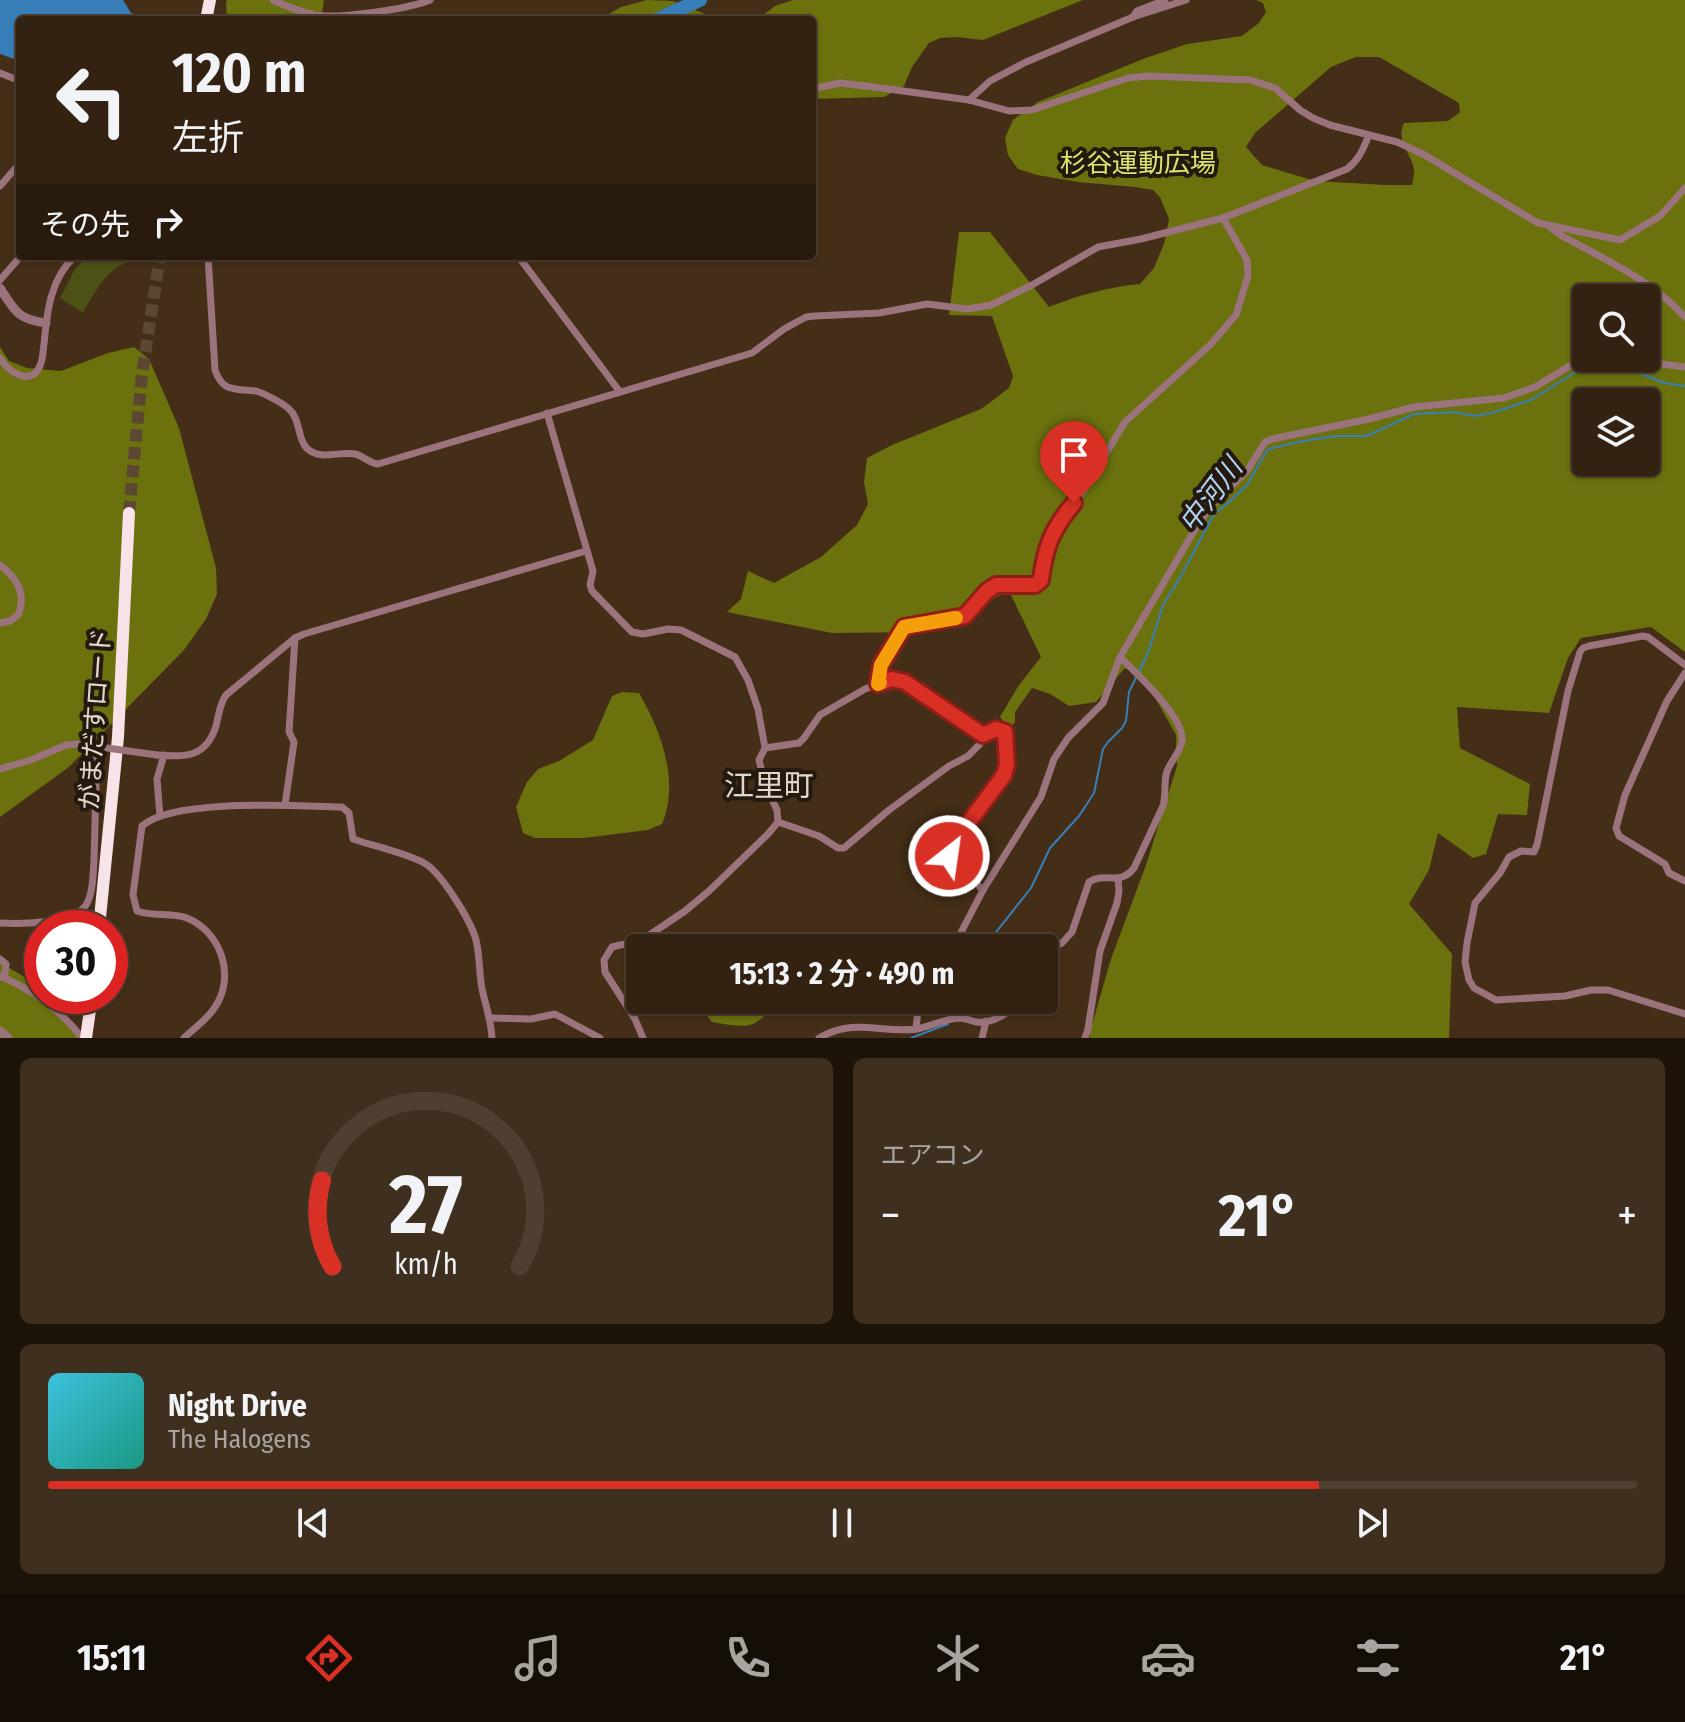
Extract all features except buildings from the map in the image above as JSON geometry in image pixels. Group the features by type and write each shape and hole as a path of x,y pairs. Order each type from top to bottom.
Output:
{"highway":[{"name":"がまだすロード","path":"101,910 122,670 129,513"},
{"path":"84,1038 88,1014"}],"street":[{"path":"273,0 315,15 334,16 411,6 430,0"},
{"path":"1133,17 1137,11 1165,0"},
{"path":"969,100 990,81 1026,62 1133,17 1186,0"},
{"path":"816,88 840,83 897,89 1020,111 1032,110 1128,78 1250,80 1275,88 1313,118 1397,142 1423,154 1527,218 1550,227 1620,240 1660,216 1685,188"},
{"path":"208,260 215,370 225,386 260,392 289,409 304,446 314,453 353,454 378,464 752,353 806,317 879,313 927,304 968,309 991,305 1098,247 1223,218 1347,169 1362,154 1369,135"},
{"path":"0,186 16,168"},
{"path":"878,684 881,665 904,627 965,616 996,585 1035,585 1041,580 1052,531 1084,490 1125,422 1210,345 1236,315 1248,276 1247,260 1223,218"},
{"path":"1550,227 1639,277 1685,317"},
{"path":"0,280 18,260"},
{"path":"0,358 7,368 21,376 34,375 42,364 46,323 55,285 71,260"},
{"path":"521,260 620,392"},
{"path":"0,288 19,315 30,321 46,323"},
{"path":"1660,364 1685,367"},
{"path":"960,934 983,890 1041,797 1054,759 1068,738 1103,703 1120,657 1197,526 1211,506 1247,471 1265,442 1414,407 1504,398 1535,387 1572,365"},
{"path":"547,413 593,571 592,591 632,632 643,634 681,630 735,657 748,680 758,709 765,748 759,760 765,784 777,810 778,822 685,911 642,940 612,947 604,960 605,972 635,1019 643,1038"},
{"path":"0,769 76,744 160,755 191,755 205,746 216,726 219,707 226,695 295,638 586,551"},
{"path":"0,565 13,577 22,596 18,615 0,623"},
{"path":"1685,665 1643,636 1589,646 1580,652 1568,691 1537,845 1534,852 1521,851 1509,857 1475,903 1465,962 1474,988 1496,1000 1608,990 1685,1014"},
{"path":"285,805 294,742 289,732 295,638"},
{"path":"1058,945 1072,932 1089,882 1098,877 1118,879 1134,868 1157,822 1166,798 1166,776 1182,743 1177,721 1120,657"},
{"path":"1685,673 1667,701 1625,795 1616,828 1619,836 1665,864 1669,873 1685,881"},
{"path":"765,748 799,743 820,715 865,689 892,679 905,682 983,735"},
{"path":"778,822 844,848 889,810 949,766 968,756 980,744 983,735 996,729 1005,732 1007,764 1004,775 948,853 983,890"},
{"path":"0,923 41,922 76,913 86,905 94,861 98,747"},
{"path":"160,755 157,779 160,816"},
{"path":"184,1038 214,1009 225,985 225,973 221,954 206,930 183,916 147,915 137,911 133,895 142,826 160,816 211,806 285,805 342,807 349,813 353,839 426,864 455,899 475,935 492,1038"},
{"path":"1085,1038 1100,951 1117,903 1118,879"},
{"path":"0,959 6,964 1,977 44,1001 84,1038"},
{"path":"491,1018 531,1019 555,1014 600,1038"},
{"path":"916,1029 918,1014"},
{"path":"819,1038 842,1028 916,1029 957,1018 977,1022 1004,1014"},
{"path":"982,1038 986,1021"},
{"path":"903,1038 906,1029"},
{"path":"0,1031 8,1038"}],"green space":[{"path":"227,0 324,0 322,16 227,16"},
{"path":"647,0 673,1 710,16 606,16 621,7"},
{"path":"793,0 1083,0 983,40 957,37 940,38 929,43 912,67 904,86 884,97 816,99 816,16 762,16 775,6"},
{"name":"杉谷運動広場","path":"1256,0 1685,0 1685,652 1651,627 1581,638 1568,658 1549,713 1457,707 1460,748 1530,784 1527,815 1498,814 1486,854 1473,858 1438,833 1429,870 1409,904 1452,954 1449,1038 1090,1038 1111,959 1146,865 1177,766 1176,735 1143,676 1125,668 1096,702 1069,706 1050,694 1032,688 1015,712 1015,722 1009,729 1000,717 1041,657 1009,591 923,632 832,633 727,612 741,599 748,571 774,583 821,557 857,525 868,504 864,482 867,458 981,409 1009,388 1013,376 992,316 949,315 959,232 990,232 1049,307 1094,292 1140,284 1154,268 1164,244 1169,219 1160,197 1153,190 1078,182 1018,169 1008,155 1005,138 1013,120 1038,102 1143,59 1187,44 1242,36 1259,23 1266,12 1263,3","holes":["1356,57 1379,57 1459,103 1460,112 1448,121 1404,123 1401,136 1413,164 1412,185 1315,181 1262,165 1246,147 1255,133 1331,67"]},
{"path":"84,260 125,260 127,263 107,276 83,313 60,298 75,269"},
{"path":"0,347 9,361 27,368 61,371 108,353 134,347 149,359 179,428 216,568 217,594 206,619 184,650 69,767 0,817"},
{"path":"622,692 639,693 661,740 669,791 662,824 648,830 584,838 535,838 523,833 516,807 527,782 538,769 559,761 593,740 612,696"},
{"path":"0,963 24,976 24,1014 59,1014 84,1038 0,1038"},
{"path":"706,1014 766,1014 750,1025 712,1022"}],"water":[{"path":"0,0 123,0 131,13 141,16 16,16 16,60 0,54"}],"waterway":[{"path":"665,16 700,0"},
{"name":"中河川","path":"995,934 1031,888 1050,848 1079,816 1094,793 1103,749 1126,721 1129,692 1148,653 1163,605 1214,514 1247,485 1269,449 1335,436 1367,436 1414,414 1454,412 1476,416 1495,412 1531,400 1590,363 1685,386"},
{"name":"中河川","path":"911,1038 948,1024"}],"tunnel":[{"path":"129,513 142,374 159,260"}],"slow traffic":[{"path":"880,683 881,665 904,627 956,618"}],"district":[{"name":"江里町","path":"769,786"}],"route":[{"path":"949,856 949,849 1004,775 1007,764 1005,732 996,729 983,735 905,682 892,679 878,684 881,665 904,627 965,616 996,585 1035,585 1041,580 1052,531 1074,503"}]}
